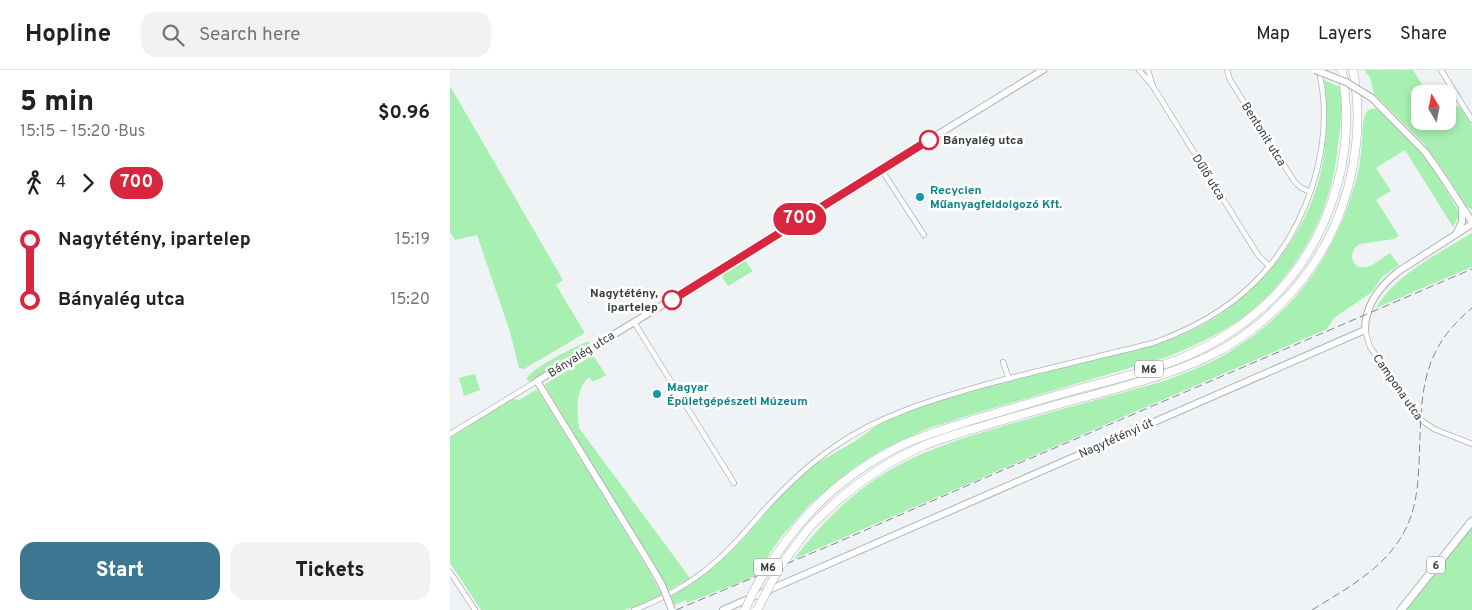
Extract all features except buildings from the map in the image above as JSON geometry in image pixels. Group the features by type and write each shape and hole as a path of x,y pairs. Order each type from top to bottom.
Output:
{"highway":[{"name":"M6","path":"745,610 768,566 797,526 825,497 846,479 873,461 903,445 946,429 1169,363 1220,339 1256,313 1280,291 1306,256 1321,229 1336,191 1343,164 1347,122 1342,70"},
{"name":"M6","path":"757,610 779,568 808,529 833,504 862,480 885,466 924,446 968,431 1180,369 1224,348 1263,320 1287,297 1316,260 1332,233 1343,205 1354,165 1357,134 1357,100 1353,70"}],"main road":[{"name":"6","path":"1401,610 1472,521"}],"street":[{"name":"Bányalég utca","path":"450,434 1043,70"},
{"name":"Dűlő utca","path":"1140,70 1152,85 1258,255 1269,266"},
{"name":"Dűlő utca","path":"1148,70 1152,85"},
{"name":"Bentonit utca","path":"1226,70 1230,80 1294,181 1300,187 1310,192"},
{"path":"634,610 648,605 696,578 737,542 796,476 834,446 856,433 904,410 936,399 1169,337 1194,326 1218,312 1253,284 1269,266 1285,245 1300,218 1317,170 1323,133 1324,107 1317,70"},
{"path":"1317,70 1346,82 1372,98 1426,153 1472,223 1389,279 1374,298 1366,317 1365,330"},
{"path":"1441,70 1472,120"},
{"path":"881,169 924,234"},
{"path":"1462,207 1472,214"},
{"path":"1455,235 1462,222 1462,207"},
{"path":"634,322 734,483"},
{"name":"Campona utca","path":"1365,330 1370,347 1421,420 1434,429 1472,444"},
{"name":"Nagytétényi út","path":"723,610 1365,330"},
{"path":"1004,362 1009,379"},
{"path":"537,381 651,566 664,589 672,610"},
{"path":"450,572 475,610"}],"green space":[{"path":"1365,70 1413,70 1422,85 1411,85 1411,130 1456,130 1456,107 1458,106 1463,110 1472,125 1472,210 1466,206 1424,144 1374,94 1370,77"},
{"path":"1324,80 1340,87 1341,101 1341,122 1336,158 1327,199 1321,216 1304,249 1282,280 1256,307 1235,323 1213,336 1167,357 926,429 880,451 856,466 809,505 781,537 756,576 687,603 686,600 674,605 671,596 721,561 800,476 887,420 929,404 1011,380 1129,352 1166,341 1193,330 1218,316 1242,298 1264,277 1283,254 1299,228 1311,202 1323,163 1326,116"},
{"path":"450,86 563,280 556,285 585,333 524,369 519,368 510,332 477,235 455,240 450,232"},
{"path":"1376,108 1414,144 1429,162 1459,212 1460,219 1457,219 1453,227 1405,150 1376,168 1391,191 1376,200 1399,236 1394,239 1360,244 1353,251 1352,259 1357,266 1366,267 1390,253 1399,265 1382,277 1372,292 1334,318 1327,329 794,559 829,518 856,494 885,473 912,458 972,436 1161,382 1201,366 1247,340 1284,309 1300,291 1327,252 1347,208 1358,174 1364,118 1368,110"},
{"path":"1472,233 1472,267 1376,308 1406,275"},
{"path":"743,258 753,271 728,286 722,277 727,270 731,270"},
{"path":"586,342 591,344 590,348 531,382 528,381 527,378 537,369"},
{"path":"593,355 606,375 593,382 589,377 584,382 578,401 579,428 690,578 668,591 545,386 545,384"},
{"path":"475,374 480,390 464,396 459,378"},
{"path":"536,390 539,392 662,595 624,610 481,610 450,563 450,437 513,399 519,400"},
{"path":"1472,528 1472,610 1406,610"}],"railway":[{"path":"676,610 1472,269"},
{"path":"1312,610 1371,571 1392,551 1405,530 1417,493 1421,418 1426,378 1441,342 1454,325 1472,308"}],"bus line":[{"name":"700","path":"672,300 929,140"}],"place":[{"name":"Bányalég utca","path":"929,140"},
{"name":"Recyclen Műanyagfeldolgozó Kft.","path":"920,197"},
{"name":"Nagytétény, ipartelep","path":"672,300"},
{"name":"Magyar Épületgépészeti Múzeum","path":"657,394"}]}
